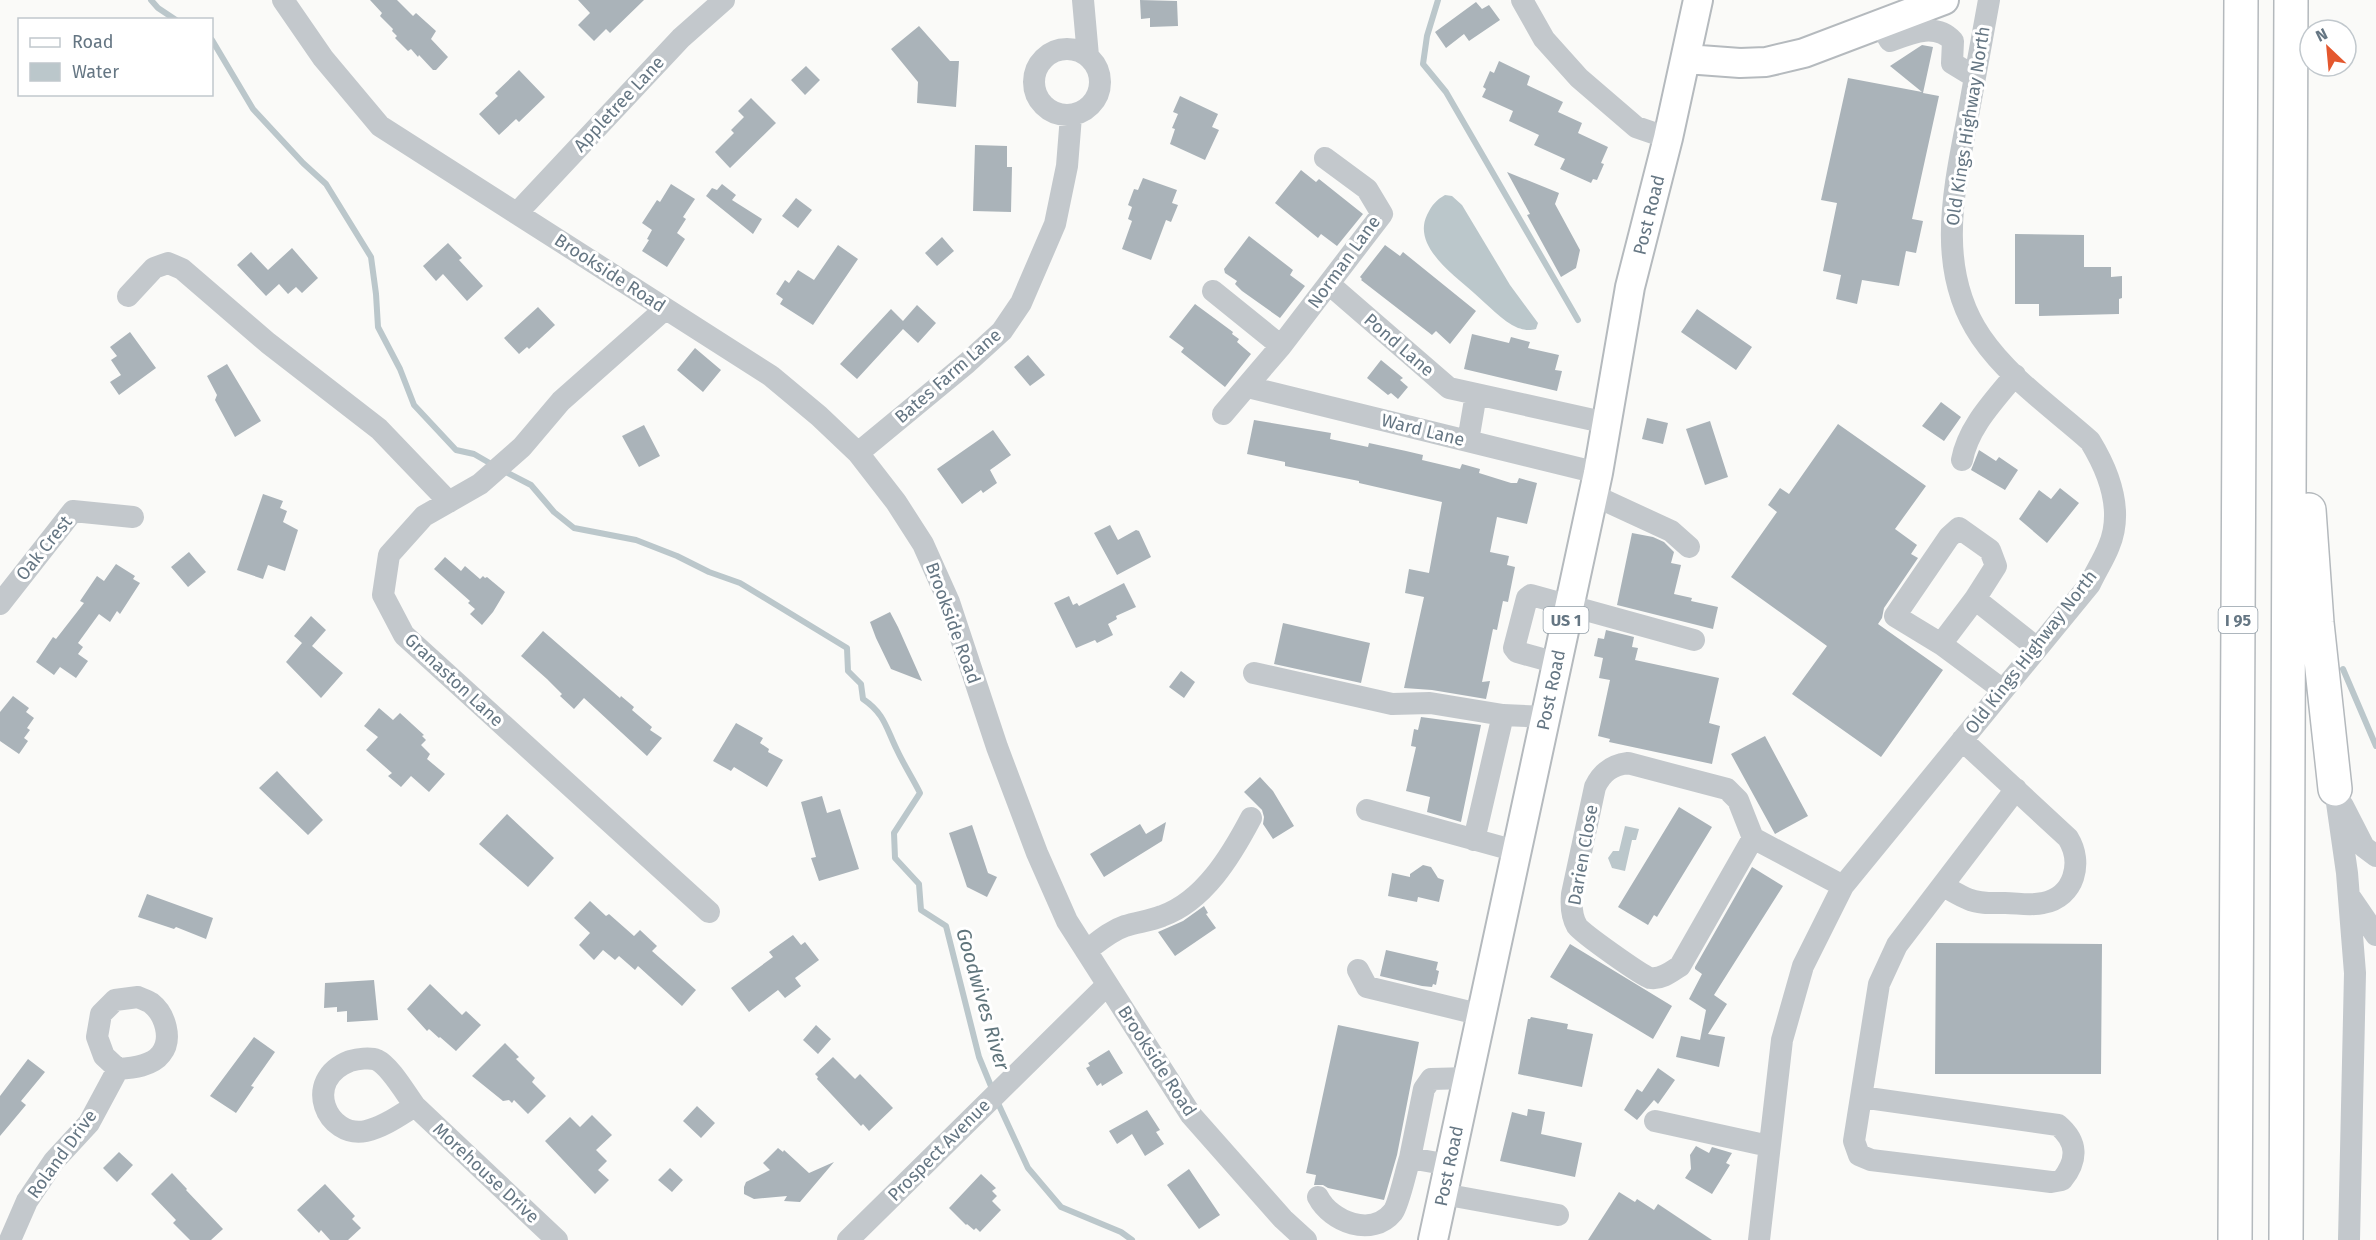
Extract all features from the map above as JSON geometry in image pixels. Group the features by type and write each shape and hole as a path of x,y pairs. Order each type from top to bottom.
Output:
{"highway":[{"name":"I 95","path":"2235,1240 2241,0"},
{"path":"2286,1240 2291,0"},
{"path":"2290,163 2313,572 2322,686 2335,789"}],"main road":[{"name":"Post Road","path":"1433,1240 1595,484 1630,287 1668,138 1698,0"},
{"path":"1686,59 1740,63 1766,62 1804,53 1944,0"}],"street":[{"name":"Brookside Road","path":"283,0 322,58 380,126 518,212 771,376 819,416 858,453 896,502 923,544 949,603 997,747 1039,858 1067,921 1191,1115 1283,1219 1306,1240"},
{"name":"Appletree Lane","path":"518,212 681,38 724,0"},
{"path":"1083,0 1088,56"},
{"path":"1522,0 1544,39 1579,78 1636,127 1668,138"},
{"name":"Old Kings Highway North","path":"1760,1240 1782,1040 1803,966 1844,886 2090,584 2110,545 2116,515 2110,484 2100,458 2090,441 1997,357 1972,321 1958,285 1951,243 1952,202 1989,0"},
{"path":"1880,24 1890,41 1929,30 1945,32 1953,41 1952,63 1975,77"},
{"path":"1064,48 1077,50 1088,56 1101,79 1100,92 1094,104 1071,116 1058,115 1046,109 1037,98 1033,86 1034,72 1041,61 1051,52 1064,48"},
{"name":"Bates Farm Lane","path":"858,453 1002,331 1020,303 1055,224 1067,166 1071,116"},
{"name":"Norman Lane","path":"1223,414 1281,346 1382,214 1367,189 1325,158"},
{"path":"128,296 154,268 168,262 182,269 268,343 379,429 449,502"},
{"name":"Pond Lane","path":"1329,284 1449,388 1607,423"},
{"path":"1213,291 1281,346"},
{"name":"Granaston Lane","path":"665,309 561,401 522,447 480,484 424,516 389,555 383,596 404,636 709,912"},
{"path":"1962,460 1965,444 1992,403 2015,375"},
{"name":"Ward Lane","path":"1248,387 1468,441 1595,484 1671,531 1689,547"},
{"path":"1468,441 1476,394"},
{"name":"Oak Crest","path":"0,604 73,511 134,517"},
{"path":"1941,645 1996,566 1990,550 1959,528 1949,537 1895,616 1941,645 2003,690"},
{"path":"1557,663 1516,652 1514,645 1529,596 1534,595 1569,607 1694,640"},
{"path":"1975,599 2037,648"},
{"path":"1254,673 1392,704 1430,703 1503,715 1545,717"},
{"path":"1474,840 1503,715"},
{"path":"1943,886 1969,900 2043,903 2069,887 2076,873 2077,860 2068,838 1962,740"},
{"name":"Darien Close","path":"1628,763 1727,789 1738,800 1753,838 1680,966 1665,976 1650,978 1588,938 1576,925 1571,909 1572,894 1595,787 1599,778 1617,764 1628,763"},
{"path":"1861,1097 2058,1125 2067,1133 2073,1144 2074,1159 2062,1180 2051,1182 1871,1160 1859,1155 1854,1141 1861,1097 1879,984 1897,945 2016,789"},
{"path":"2335,789 2364,847 2376,856"},
{"path":"2335,789 2349,896 2355,972 2349,1240"},
{"path":"1367,810 1516,851"},
{"path":"1086,951 1107,935 1124,926 1163,916 1192,898 1213,879 1251,818"},
{"path":"1753,838 1844,886"},
{"path":"2349,896 2376,935"},
{"path":"1358,970 1367,987 1482,1016"},
{"name":"Prospect Avenue","path":"848,1240 1107,985"},
{"name":"Roland Drive","path":"10,1240 27,1202 54,1161 89,1123 118,1069"},
{"path":"1318,1197 1324,1209 1334,1218 1361,1226 1383,1221 1395,1210 1410,1158 1424,1089 1431,1079 1469,1078"},
{"name":"Morehouse Drive","path":"415,1106 557,1240"},
{"path":"1655,1121 1769,1146"},
{"path":"1410,1158 1449,1165"},
{"path":"1443,1194 1558,1215"}],"water":[{"path":"1445,195 1452,196 1462,205 1510,285 1538,323 1536,329 1520,329 1506,321 1446,269 1430,249 1425,238 1424,227 1427,215 1434,203"},
{"path":"1625,826 1639,829 1636,840 1632,840 1625,871 1612,868 1608,858 1613,851 1619,851"}],"building":[{"path":"370,0 397,0 413,16 416,13 436,31 431,39 448,57 436,70 433,70 419,55 418,57 411,49 408,51 395,38 397,36 392,31 393,29 380,16 382,13"},
{"path":"578,0 644,0 610,33 606,29 594,41 578,25 590,13"},
{"path":"1140,0 1177,1 1178,26 1150,27 1150,18 1141,19"},
{"path":"1476,2 1482,9 1489,5 1500,20 1469,41 1464,34 1446,48 1435,32"},
{"path":"919,26 950,61 959,61 956,107 917,103 918,82 891,49"},
{"path":"1922,45 1933,47 1923,93 1939,96 1912,219 1923,221 1916,253 1906,251 1899,286 1862,280 1857,304 1836,299 1841,275 1823,271 1837,203 1821,200 1848,78 1922,92 1890,66"},
{"path":"1499,61 1530,76 1527,85 1563,102 1558,112 1582,123 1578,133 1608,147 1597,180 1593,179 1591,183 1560,169 1565,159 1534,145 1539,135 1509,121 1513,111 1482,97 1486,89 1483,87 1490,71 1494,73"},
{"path":"806,66 820,80 805,95 791,80"},
{"path":"519,70 545,97 519,122 516,119 499,135 479,114 498,96 495,93"},
{"path":"1180,96 1218,114 1212,127 1219,130 1205,160 1170,144 1175,129 1172,128 1178,114 1173,112"},
{"path":"751,98 776,123 730,168 715,152 734,133 731,130 744,117 738,111"},
{"path":"975,145 1007,146 1007,167 1012,167 1011,212 973,211"},
{"path":"1301,170 1316,182 1319,179 1363,214 1337,246 1321,234 1318,238 1275,203"},
{"path":"1507,172 1559,193 1555,204 1580,250 1576,268 1561,277 1527,215 1530,214"},
{"path":"1143,178 1177,190 1172,203 1178,205 1171,222 1166,220 1151,260 1122,249 1132,221 1128,219 1132,207 1128,205 1134,189 1138,190"},
{"path":"671,184 695,199 683,217 686,219 677,233 685,239 667,267 642,251 652,230 642,223 657,200 660,202"},
{"path":"722,184 736,195 732,200 762,219 753,234 706,196 712,188 717,190"},
{"path":"796,198 812,210 798,228 782,216"},
{"path":"2015,234 2084,235 2084,267 2111,267 2111,277 2122,276 2119,314 2039,316 2039,304 2015,304"},
{"path":"1249,236 1293,270 1290,275 1305,286 1280,318 1242,291 1235,284 1237,281 1225,273 1224,269"},
{"path":"942,237 954,251 937,266 925,253"},
{"path":"448,243 462,258 459,260 483,286 467,301 443,274 436,281 423,266"},
{"path":"838,245 858,259 813,325 780,304 783,299 776,294 785,280 789,283 798,270 814,280"},
{"path":"1385,245 1400,256 1403,252 1476,311 1450,344 1436,331 1432,335 1361,280 1360,277"},
{"path":"292,248 318,278 302,293 296,287 288,294 279,284 266,296 237,265 251,252 268,270"},
{"path":"1195,304 1233,332 1232,334 1239,339 1237,342 1251,354 1225,387 1181,352 1184,348 1169,337"},
{"path":"917,305 936,323 918,343 903,329 857,379 840,364 891,309 903,321"},
{"path":"538,307 555,325 529,349 527,347 519,354 504,338"},
{"path":"1697,309 1752,347 1736,370 1681,332"},
{"path":"130,332 156,368 119,395 110,382 121,375 111,360 117,356 110,347"},
{"path":"1472,334 1509,343 1511,337 1530,342 1528,348 1559,355 1555,370 1562,371 1557,391 1464,369"},
{"path":"695,348 721,370 703,392 677,370"},
{"path":"1028,355 1045,375 1030,386 1014,367"},
{"path":"1381,360 1403,378 1400,380 1408,387 1398,399 1391,393 1388,395 1367,378"},
{"path":"227,364 261,421 235,437 215,400 217,395 207,376"},
{"path":"1941,402 1961,417 1944,441 1922,426"},
{"path":"1647,418 1668,423 1663,444 1642,439"},
{"path":"1254,420 1331,433 1330,439 1368,447 1369,443 1406,451 1423,455 1422,460 1460,469 1462,464 1480,469 1479,473 1511,483 1517,483 1519,478 1537,483 1527,524 1497,517 1490,552 1509,556 1507,565 1515,567 1508,602 1503,601 1497,630 1493,629 1482,682 1490,681 1486,699 1404,688 1424,597 1405,593 1409,569 1429,573 1442,502 1359,483 1359,481 1285,466 1285,462 1247,454"},
{"path":"1710,421 1728,477 1705,485 1686,429"},
{"path":"1838,424 1926,486 1895,529 1917,545 1911,554 1918,558 1884,608 1878,624 1943,670 1881,757 1792,694 1827,646 1731,577 1777,512 1768,505 1780,488 1789,494"},
{"path":"644,425 660,456 639,467 622,436"},
{"path":"993,430 1011,455 990,470 997,483 983,493 981,490 962,504 937,469"},
{"path":"1979,450 1996,461 1999,457 2018,470 2005,490 1971,470"},
{"path":"2060,488 2079,503 2047,543 2019,519 2039,490 2051,499"},
{"path":"263,494 283,501 280,508 287,511 283,522 298,530 285,571 268,565 263,579 237,570"},
{"path":"1110,525 1118,540 1136,530 1139,531 1151,557 1117,575 1094,533"},
{"path":"1632,533 1653,537 1664,542 1674,552 1671,563 1681,565 1674,594 1692,598 1691,601 1718,607 1713,629 1617,605"},
{"path":"189,552 206,572 188,587 171,567"},
{"path":"445,557 461,571 465,566 480,579 483,576 487,577 505,592 482,625 470,614 475,609 468,603 470,601 434,569"},
{"path":"116,564 135,576 133,579 140,583 120,614 117,611 110,622 99,614 78,643 83,647 78,654 88,661 76,678 60,667 54,675 36,662 53,637 56,639 84,603 80,601 97,576 104,581"},
{"path":"1124,583 1136,607 1116,616 1117,619 1108,624 1113,635 1097,643 1095,640 1076,648 1054,603 1069,596 1073,605 1077,603 1079,606"},
{"path":"890,612 922,681 891,669 876,638 870,622"},
{"path":"311,616 326,630 312,646 343,673 321,698 286,662 302,643 294,636"},
{"path":"1283,623 1370,643 1361,683 1274,664"},
{"path":"1606,630 1634,637 1632,647 1638,648 1635,660 1719,678 1709,723 1720,726 1712,764 1609,742 1610,739 1598,736 1610,680 1599,678 1603,658 1594,656 1598,638 1604,639"},
{"path":"543,631 620,698 621,696 634,707 632,710 652,727 650,730 662,738 647,756 584,698 574,709 547,679 521,656"},
{"path":"1181,671 1195,682 1184,698 1169,687"},
{"path":"13,696 29,708 26,712 34,718 24,738 28,741 19,754 0,741 0,712"},
{"path":"379,708 393,720 400,713 424,735 422,736 426,740 421,745 430,754 427,759 445,774 429,792 411,776 401,787 388,776 392,773 366,750 378,737 364,726"},
{"path":"1421,717 1481,725 1461,822 1427,812 1430,797 1406,791 1416,747 1411,746 1414,729 1418,730"},
{"path":"736,723 763,738 760,743 769,749 768,752 783,760 767,787 734,767 731,771 713,761"},
{"path":"1765,736 1808,816 1775,834 1731,754"},
{"path":"277,771 323,820 308,835 259,788"},
{"path":"1260,777 1273,791 1294,826 1273,839 1263,824 1262,810 1244,792"},
{"path":"822,796 827,813 840,809 859,869 819,881 811,858 816,857 801,802"},
{"path":"1679,807 1712,827 1657,917 1654,915 1648,925 1618,907"},
{"path":"507,814 554,858 528,887 479,844"},
{"path":"1166,822 1162,841 1104,877 1090,854 1140,824 1146,834"},
{"path":"972,825 988,873 997,877 987,897 967,887 949,833"},
{"path":"1423,865 1431,867 1438,878 1444,880 1439,902 1418,897 1417,902 1388,896 1392,873 1410,877 1410,874"},
{"path":"1752,867 1783,886 1714,995 1727,1004 1708,1034 1725,1037 1719,1067 1676,1057 1681,1036 1700,1040 1706,1010 1689,999 1702,974 1695,967"},
{"path":"147,894 213,918 206,939 176,927 174,929 138,917"},
{"path":"590,901 634,936 640,930 657,946 652,951 696,990 682,1006 638,966 635,970 619,956 615,960 603,950 594,960 579,945 590,933 574,918"},
{"path":"1204,906 1208,913 1206,914 1216,928 1175,956 1158,932 1183,921"},
{"path":"793,935 801,945 805,942 819,960 795,978 801,986 785,998 778,990 749,1012 731,988 773,957 769,952"},
{"path":"1936,943 2102,944 2101,1074 1935,1074"},
{"path":"1570,944 1672,1006 1653,1039 1550,977"},
{"path":"1386,950 1438,962 1436,985 1422,986 1380,976"},
{"path":"374,980 378,1020 347,1022 347,1011 337,1012 337,1007 324,1008 325,983"},
{"path":"430,984 462,1015 466,1011 481,1025 456,1051 429,1029 427,1031 407,1009"},
{"path":"1531,1017 1568,1024 1567,1029 1593,1034 1582,1087 1518,1074 1528,1019"},
{"path":"816,1025 831,1039 818,1054 803,1040"},
{"path":"1338,1025 1419,1042 1397,1155 1384,1200 1323,1185 1314,1185 1316,1175 1306,1173"},
{"path":"254,1037 275,1052 251,1086 254,1087 236,1113 210,1096"},
{"path":"505,1043 519,1057 516,1059 535,1078 532,1082 546,1096 528,1114 514,1100 512,1103 509,1100 503,1101 472,1076"},
{"path":"1109,1050 1123,1073 1102,1086 1101,1083 1097,1086 1086,1068 1090,1066 1088,1063"},
{"path":"833,1057 855,1079 860,1074 893,1108 869,1131 863,1124 861,1126 817,1079 815,1074"},
{"path":"28,1059 45,1072 21,1101 26,1105 0,1136 0,1096"},
{"path":"1658,1068 1675,1080 1658,1104 1654,1100 1637,1120 1624,1110 1637,1089 1642,1092"},
{"path":"697,1106 715,1123 701,1138 683,1121"},
{"path":"1528,1109 1545,1112 1541,1134 1582,1143 1575,1177 1500,1161 1512,1112 1527,1116"},
{"path":"1147,1110 1160,1130 1156,1132 1164,1144 1145,1156 1132,1134 1117,1144 1109,1131"},
{"path":"592,1115 612,1135 596,1150 607,1161 598,1170 609,1180 595,1194 545,1141 570,1117 580,1127"},
{"path":"1696,1146 1709,1153 1712,1147 1732,1153 1726,1163 1730,1165 1712,1194 1685,1178 1691,1169 1690,1155"},
{"path":"778,1148 783,1152 784,1150 809,1173 834,1162 800,1202 784,1201 787,1196 754,1199 744,1194 746,1182 770,1170 763,1163"},
{"path":"119,1152 133,1165 117,1182 103,1168"},
{"path":"670,1168 683,1180 672,1192 658,1180"},
{"path":"1189,1169 1220,1215 1199,1229 1167,1185"},
{"path":"172,1173 223,1229 211,1240 190,1240 173,1223 176,1220 151,1194"},
{"path":"981,1174 996,1188 992,1191 997,1196 992,1201 1001,1210 980,1232 966,1225 949,1208"},
{"path":"325,1184 355,1216 352,1219 361,1228 348,1240 330,1240 321,1230 319,1233 297,1210"},
{"path":"1619,1192 1635,1202 1637,1199 1654,1210 1658,1204 1712,1240 1588,1240"}],"waterway":[{"name":"Goodwives River","path":"151,0 173,18"},
{"path":"1438,0 1427,36 1423,64 1446,92 1578,320"},
{"name":"Goodwives River","path":"213,42 253,109 303,163 326,184 371,257 378,327 400,369 414,405 456,450 474,454 493,465"},
{"name":"Goodwives River","path":"502,470 531,485 554,512 574,528 636,540 740,583 847,648 848,671 861,684 863,699 876,710 884,722 920,793 894,833 895,858 919,884 921,910 946,926 979,1057 993,1091"},
{"path":"2343,669 2376,746"},
{"name":"Goodwives River","path":"997,1101 1028,1168 1061,1207 1121,1232 1132,1240"}]}
